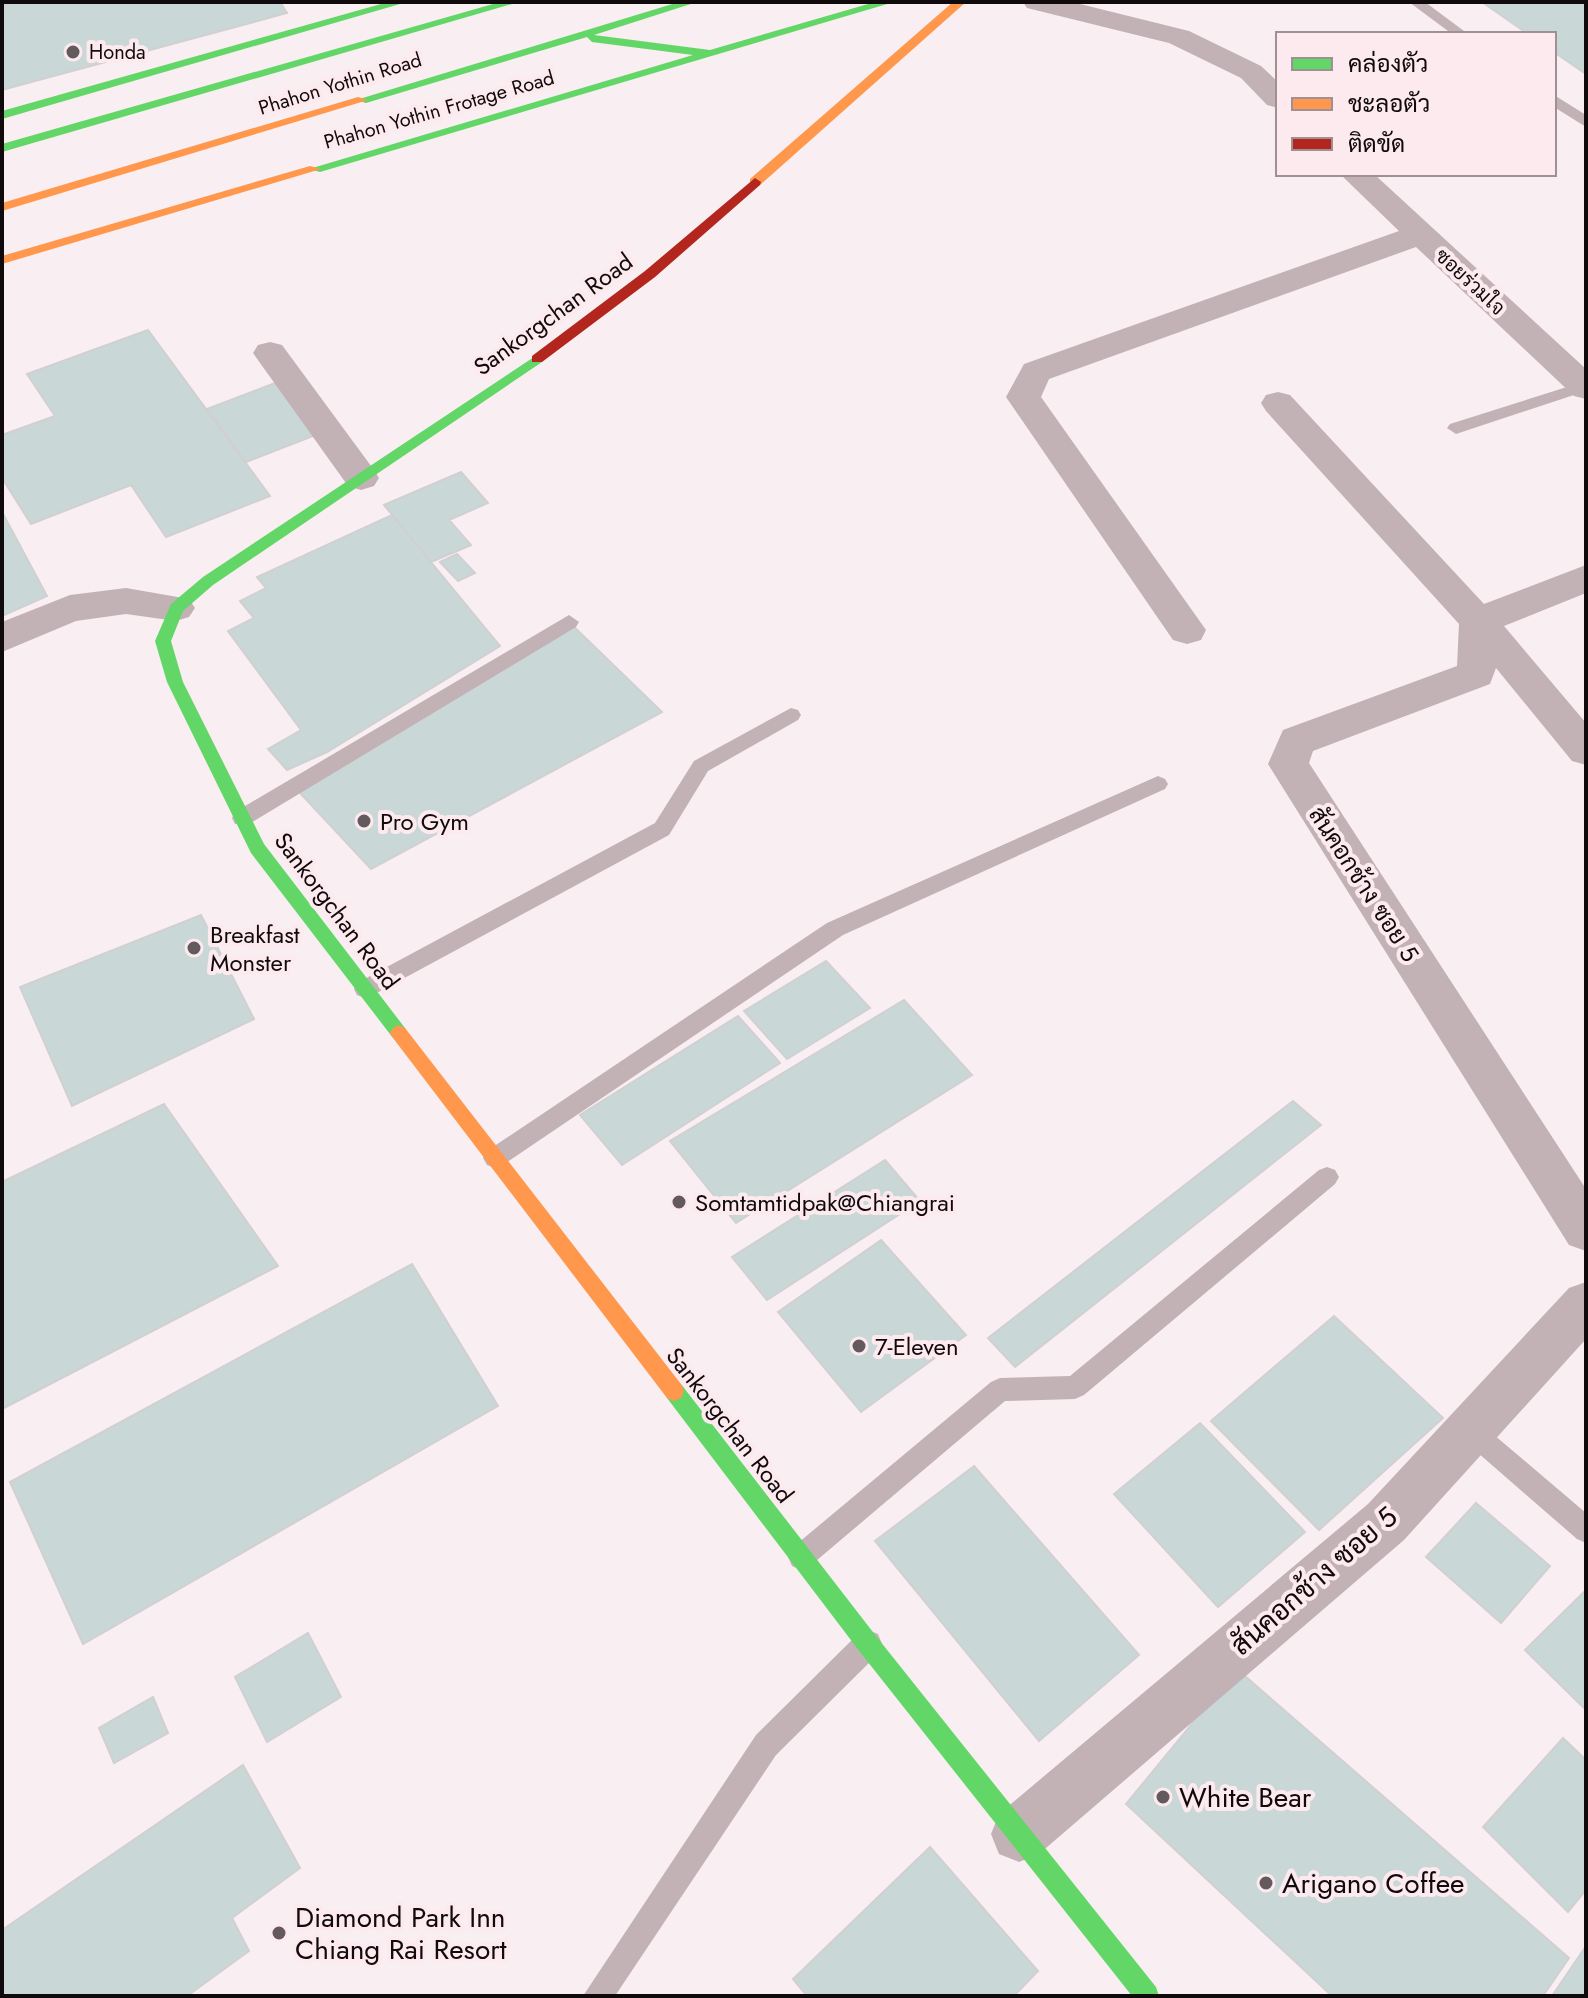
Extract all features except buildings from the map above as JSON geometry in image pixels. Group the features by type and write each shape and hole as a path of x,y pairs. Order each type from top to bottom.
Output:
{"main road":[{"path":"2,115 401,2"},
{"path":"381,8 462,2"},
{"name":"Phahon Yothin Road","path":"2,148 513,2"},
{"name":"Phahon Yothin Road","path":"2,207 691,2"},
{"name":"Phahon Yothin Frotage Road","path":"2,260 888,2"},
{"name":"Sankorgchan Road","path":"960,2 650,274 564,341 208,581 176,608 163,641 175,682 257,848 868,1644 1147,1996"},
{"path":"578,36 712,54"}],"street":[{"path":"1037,2 1179,37 1251,72 1276,95"},
{"name":"ซอยร่วมใจ","path":"1358,176 1585,387"},
{"path":"1187,630 1023,397 1036,372 1419,235"},
{"path":"270,353 361,478"},
{"path":"1278,403 1478,621 1586,750"},
{"path":"1478,621 1586,578"},
{"path":"2,638 70,608 126,601 176,608"},
{"name":"สันคอกช้าง ซอย 5","path":"1478,621 1476,674 1297,741 1288,764 1586,1230"},
{"name":"สันคอกช้าง ซอย 5","path":"1019,1834 1386,1522 1586,1304"}],"lane":[{"path":"1416,2 1457,32"},
{"path":"1556,101 1586,122"},
{"path":"1456,428 1585,387"},
{"path":"242,818 569,622"},
{"path":"365,989 662,829 701,766 791,715"},
{"path":"495,1158 835,929 1158,784"},
{"path":"801,1557 1000,1390 1075,1387 1327,1177"},
{"path":"1471,1431 1586,1530"},
{"path":"598,1996 766,1745 868,1644"}],"traffic: fast":[{"path":"2,115 401,2"},
{"path":"2,148 513,2"},
{"path":"362,100 691,2"},
{"path":"315,169 888,2"},
{"path":"592,38 712,54"},
{"path":"399,1033 257,848 175,682 163,641 176,608 208,581 537,359"},
{"path":"674,1391 868,1644 1147,1996"}],"traffic: slow":[{"path":"755,182 960,2"},
{"path":"2,207 362,100"},
{"path":"2,260 315,169"},
{"path":"399,1033 674,1391"}],"traffic: jam":[{"path":"537,359 650,274 755,182"}],"place":[{"name":"Honda","path":"73,52"},
{"name":"Pro Gym","path":"364,821"},
{"name":"Breakfast Monster","path":"194,948"},
{"name":"Somtamtidpak@Chiangrai","path":"679,1202"},
{"name":"7-Eleven","path":"859,1346"},
{"name":"White Bear","path":"1163,1797"},
{"name":"Arigano Coffee","path":"1266,1883"},
{"name":"Diamond Park Inn Chiang Rai Resort","path":"279,1933"}]}
